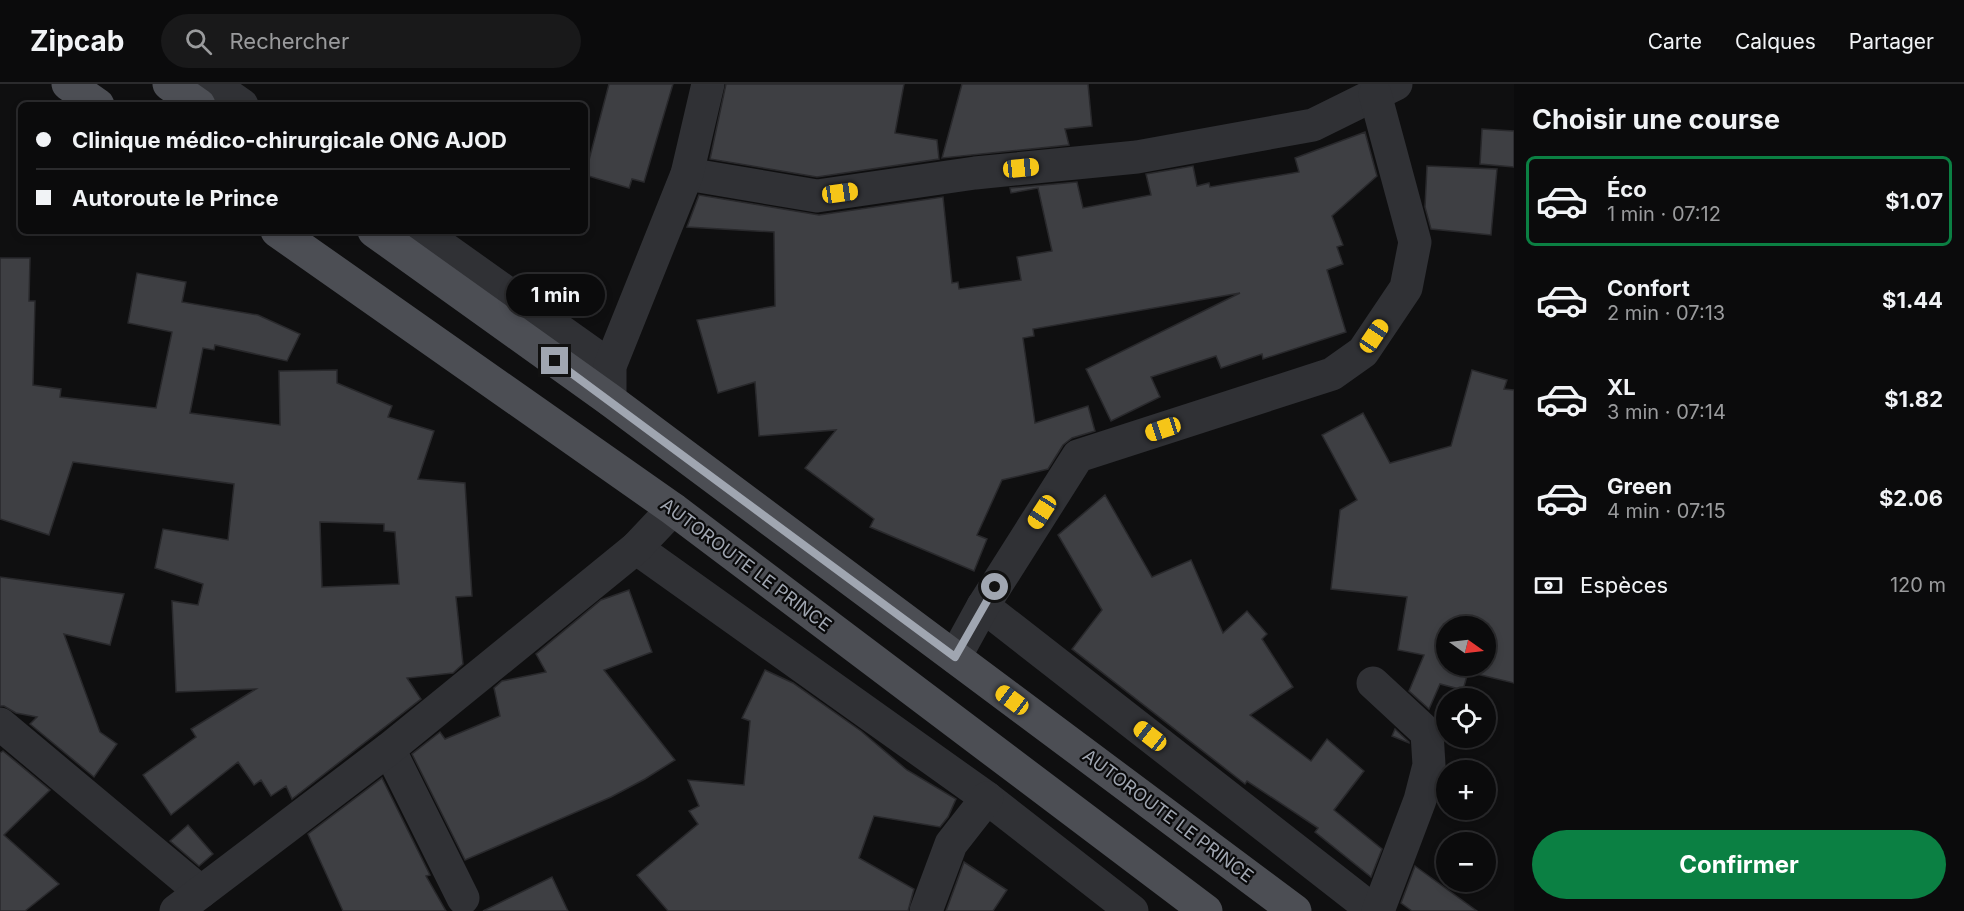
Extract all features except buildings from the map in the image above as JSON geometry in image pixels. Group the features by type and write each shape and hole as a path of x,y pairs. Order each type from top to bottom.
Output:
{"main road":[{"path":"68,84 94,102"},
{"path":"169,84 195,102"},
{"name":"AUTOROUTE LE PRINCE","path":"281,234 673,509 1206,911"},
{"name":"AUTOROUTE LE PRINCE","path":"378,234 609,400 1295,911"}],"street":[{"path":"212,84 238,102"},
{"path":"609,400 610,366 687,174 708,84"},
{"path":"687,174 817,196 975,173 1137,157 1313,125 1385,89 1415,242 1406,288 1364,352 1332,374 1078,456 983,606 955,657"},
{"path":"424,234 610,366"},
{"path":"176,911 389,749 636,548 673,509"},
{"path":"636,548 987,798 1132,911"},
{"path":"983,606 1376,911 1420,800 1429,765 1427,733 1373,683"},
{"path":"0,724 201,892"},
{"path":"389,749 463,898"},
{"path":"926,911 951,844 987,798"}],"route":[{"path":"555,361 955,657 995,587"}]}
